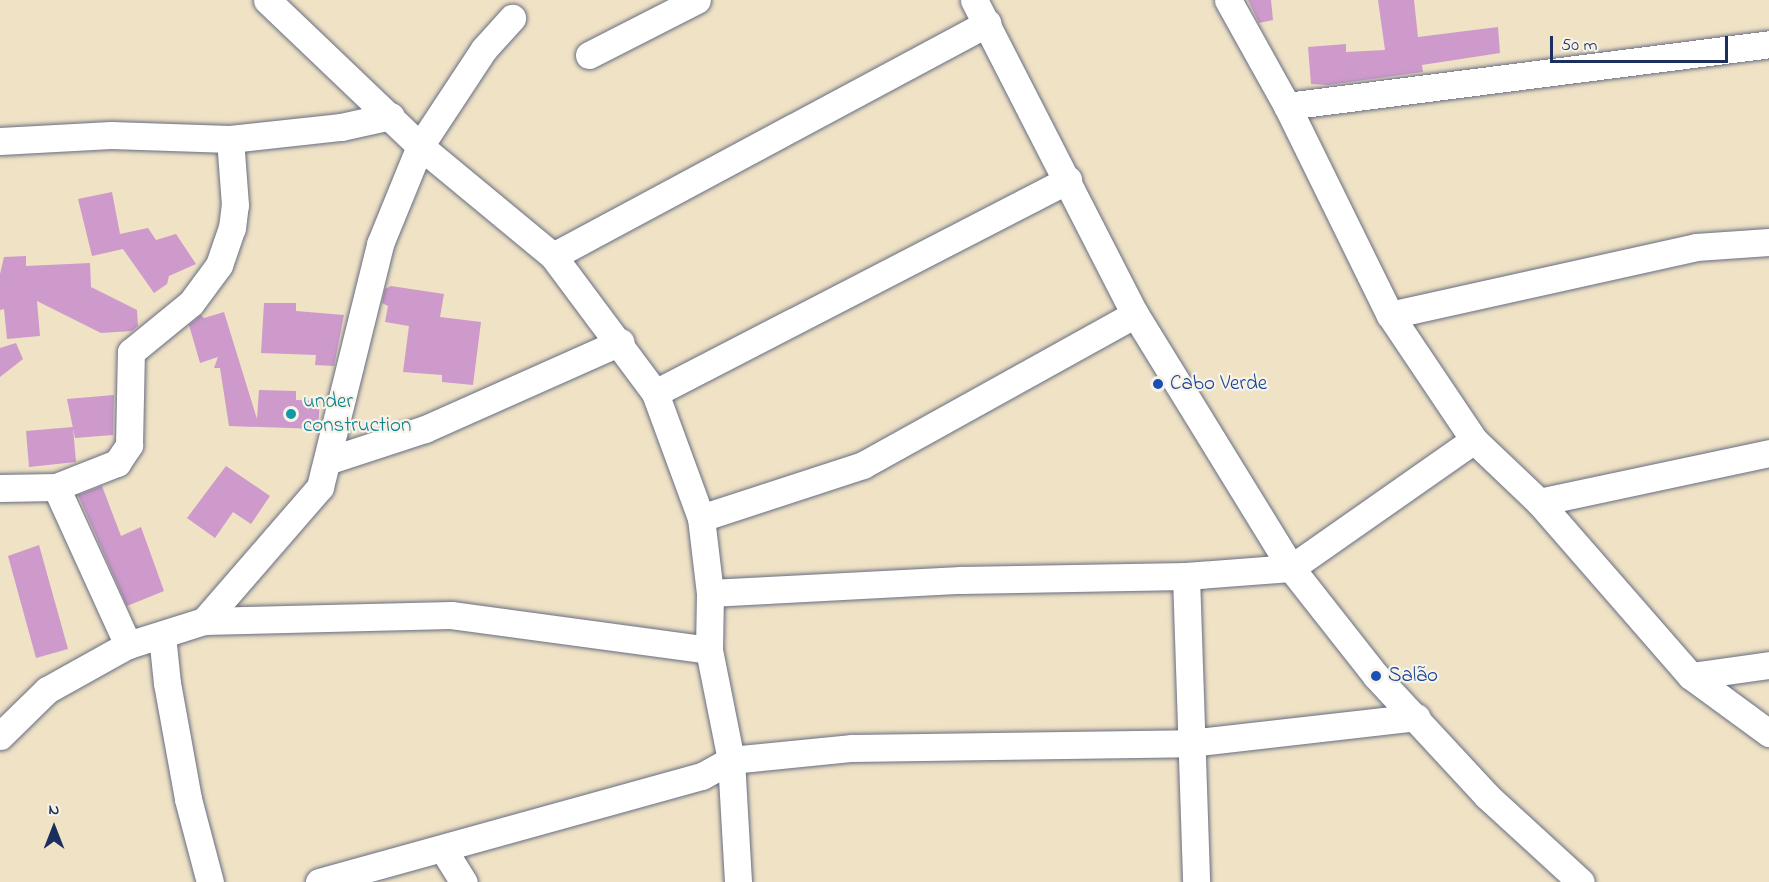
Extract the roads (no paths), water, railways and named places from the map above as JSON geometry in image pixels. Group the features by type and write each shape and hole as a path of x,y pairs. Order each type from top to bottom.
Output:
{"street":[{"path":"267,0 420,146 553,256 620,342 655,393 701,518 710,593 709,650 731,760 738,882"},
{"path":"589,55 697,0"},
{"path":"974,0 988,23 1135,314 1291,568 1376,676 1417,717 1487,796 1579,882"},
{"path":"1228,0 1287,106 1390,315 1474,440 1539,502 1691,676 1769,733"},
{"path":"204,621 320,487 330,460 380,244 420,146 484,49 512,18"},
{"path":"553,256 988,23"},
{"path":"1287,106 1769,44"},
{"path":"0,141 111,135 230,139 341,127 391,116"},
{"path":"0,488 56,487 117,463 129,445 131,352 191,303 219,265 232,228 235,205 230,139"},
{"path":"655,393 1068,180"},
{"path":"1390,315 1696,247 1769,242"},
{"path":"701,518 862,465 1135,314"},
{"path":"330,460 425,429 620,342"},
{"path":"710,593 961,580 1186,576 1291,568 1474,440"},
{"path":"1539,502 1769,453"},
{"path":"56,487 128,645"},
{"path":"1186,576 1196,882"},
{"path":"0,736 28,705 47,690 128,645 204,621 451,615 709,650"},
{"path":"162,635 167,683 186,787 210,882"},
{"path":"1691,676 1769,665"},
{"path":"319,882 702,776 731,760 852,748 1190,743 1417,717"},
{"path":"443,849 464,882"}],"place":[{"name":"Cabo Verde","path":"1158,384"},
{"name":"under construction","path":"291,414"},
{"name":"Salão","path":"1376,676"}]}
